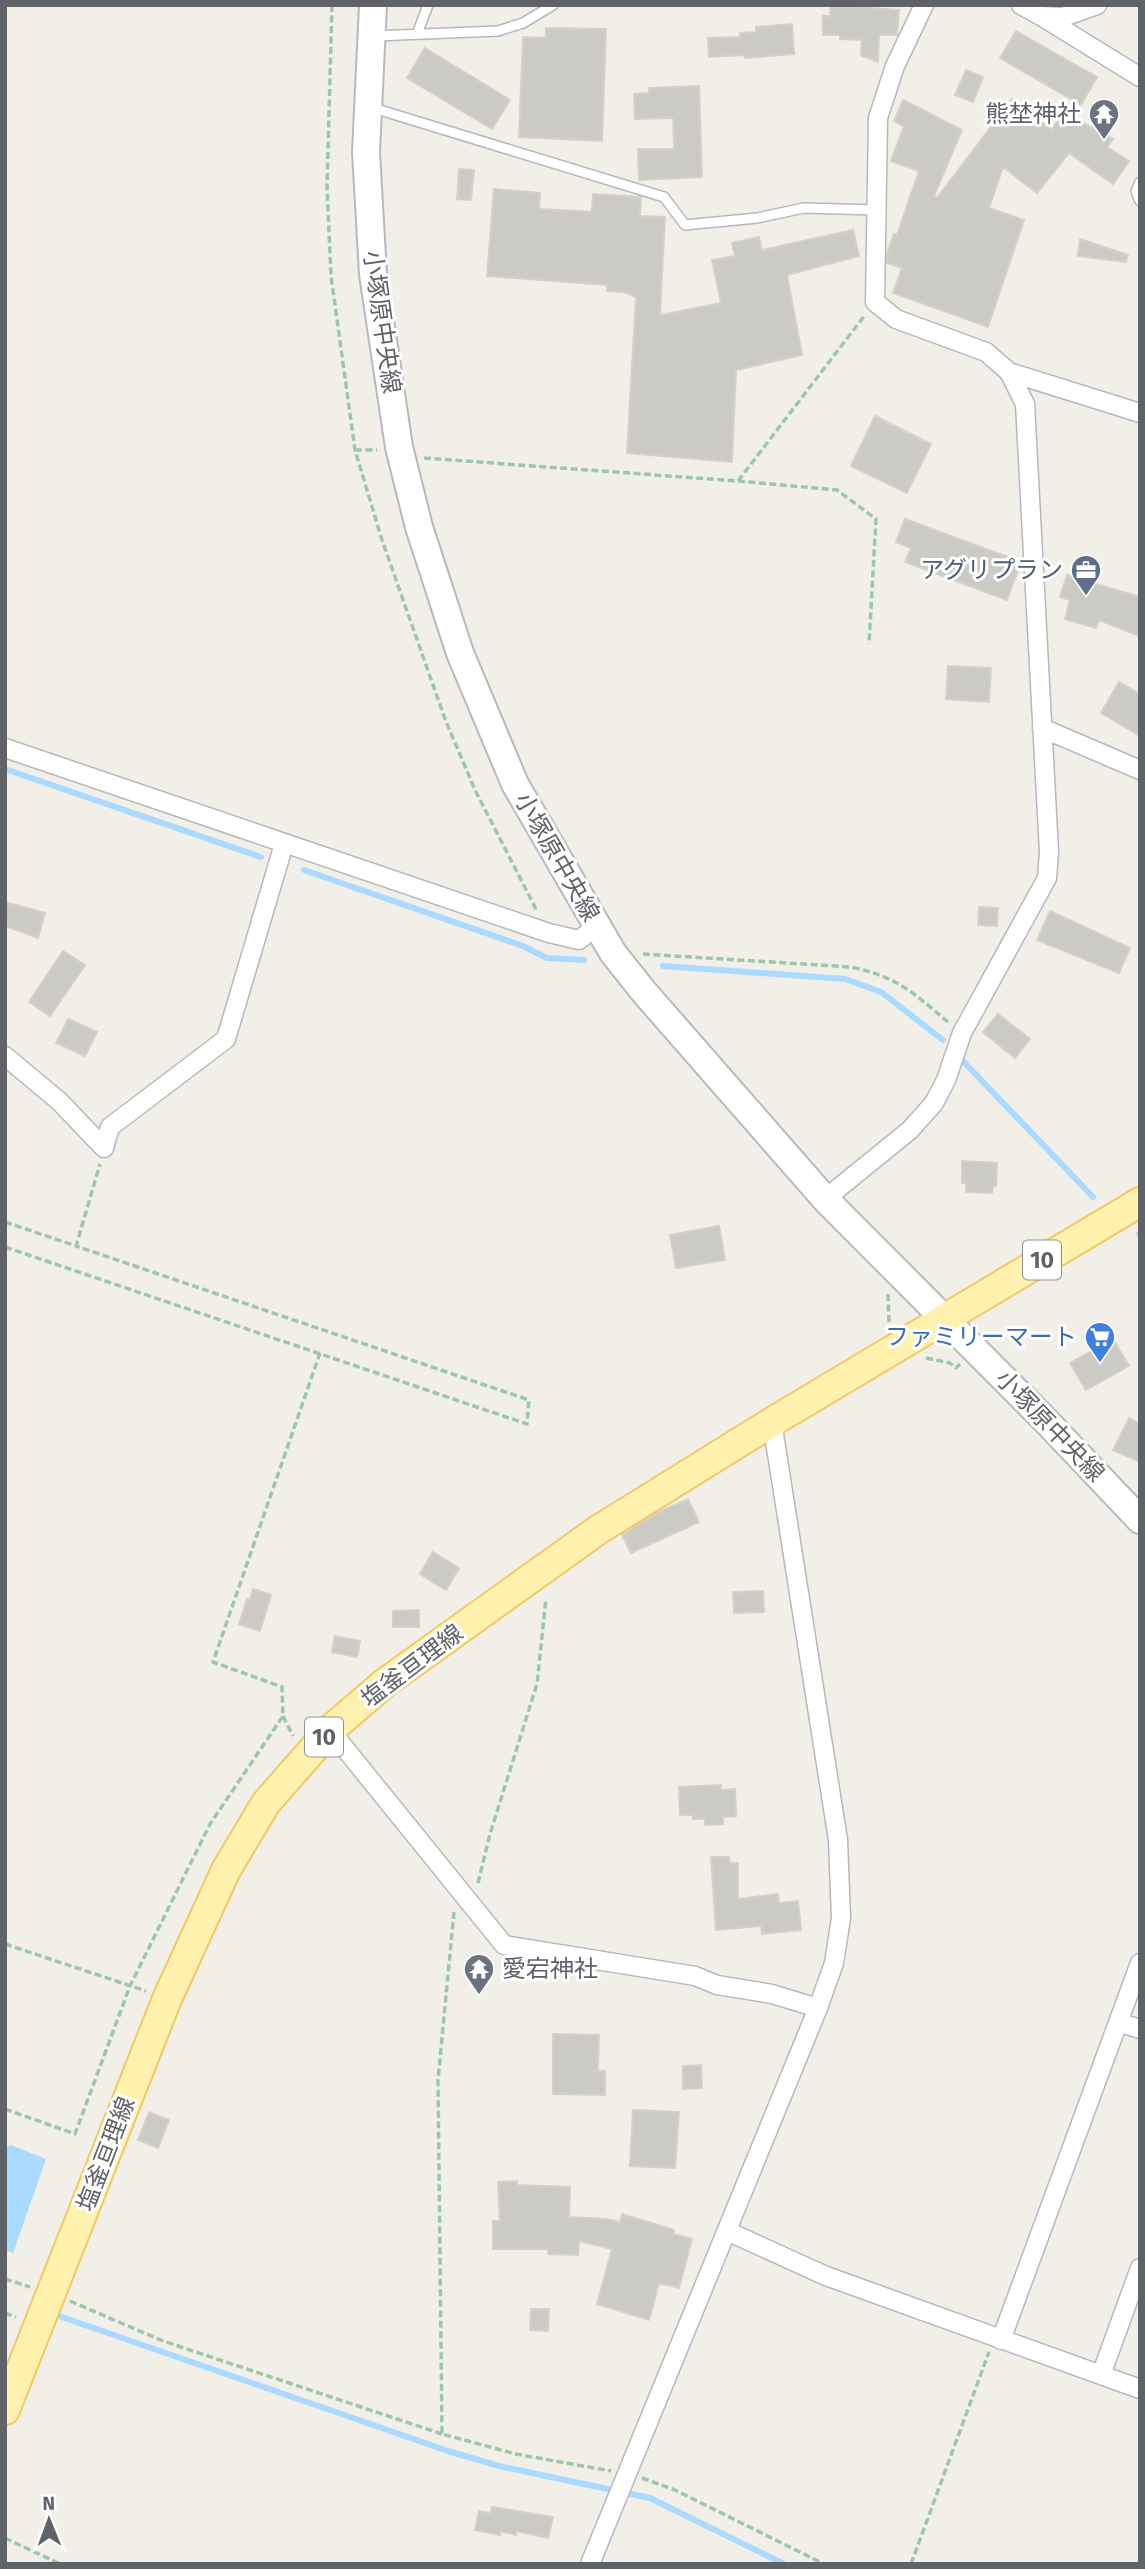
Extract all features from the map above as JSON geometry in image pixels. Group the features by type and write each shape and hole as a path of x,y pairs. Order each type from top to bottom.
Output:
{"main road":[{"name":"塩釜亘理線","path":"5,2410 189,1948 233,1858 267,1803 330,1730 386,1682 598,1531 772,1422 1140,1202"}],"street":[{"name":"小塚原中央線","path":"373,5 366,152 373,274 402,456 419,527 460,653 515,784 613,953 758,1126 825,1199 1140,1520"},
{"path":"924,5 895,66 878,118 875,302 896,319 986,352 1009,372 1140,413"},
{"path":"1021,5 1140,77"},
{"path":"1041,16 1063,17 1097,5"},
{"path":"825,1199 910,1130 934,1103 946,1080 962,1033 1047,878 1049,852 1024,404 1009,372"},
{"path":"1042,728 1140,770"},
{"path":"5,748 549,933 579,940 597,926"},
{"path":"104,1149 110,1127 226,1039 284,844"},
{"path":"5,1056 59,1101 104,1149"},
{"path":"590,2564 818,2008 834,1963 841,1918 838,1840 772,1422"},
{"path":"330,1730 504,1945 695,1976 717,1985 772,1994 818,2008"},
{"path":"998,2339 1140,1963"},
{"path":"1118,2022 1140,2029"},
{"path":"727,2231 825,2276 1140,2389"},
{"path":"1101,2375 1140,2268"}],"lane":[{"path":"417,34 428,5"},
{"path":"372,36 498,31 523,23 553,5"},
{"path":"368,107 664,197 685,225 757,218 804,208 877,210"},
{"path":"1140,182 1136,191 1140,201"}],"path":[{"path":"738,481 875,302"},
{"path":"402,456 837,490 876,519 869,644"},
{"path":"613,953 851,967 877,973 901,984 962,1033"},
{"path":"76,1247 104,1149"},
{"path":"5,1222 529,1400 527,1424 5,1247"},
{"path":"888,1294 888,1322"},
{"path":"5,2109 75,2133 130,1986 210,1824 283,1716 282,1687 213,1662 320,1353"},
{"path":"921,1357 950,1363 956,1368"},
{"path":"472,1906 490,1834 537,1684 546,1598"},
{"path":"442,2434 438,2080 456,1886"},
{"path":"5,1944 167,1999"},
{"path":"51,2293 163,2341 442,2434 516,2454 626,2476 675,2490 824,2564"},
{"path":"911,2564 998,2339"},
{"path":"5,2538 61,2564"}],"water":[{"path":"11,2145 46,2159 13,2253 5,2250 5,2147"}],"building":[{"path":"831,5 899,10 897,35 879,35 878,62 861,55 862,40 840,39 840,35 823,35 823,16 830,16"},
{"path":"792,24 794,54 745,58 745,55 709,57 708,38 740,37 740,33 756,32 756,27"},
{"path":"546,28 606,29 602,141 519,137 523,37 546,38"},
{"path":"1016,31 1097,77 1081,105 1000,58"},
{"path":"425,48 510,100 492,129 407,78"},
{"path":"966,70 983,77 973,102 955,95"},
{"path":"699,86 702,177 639,180 638,149 674,149 673,118 635,119 634,94 649,93 649,88"},
{"path":"1012,99 1052,130 1063,112 1113,139 1107,147 1129,161 1113,184 1069,153 1037,193 1003,167 989,208 1024,220 988,327 893,293 902,268 887,263 887,254 894,234 897,235 919,171 891,161 904,126 894,121 903,100 962,130 934,196 937,198"},
{"path":"459,169 474,170 471,200 457,199"},
{"path":"494,189 540,193 539,209 592,212 593,194 641,197 640,216 665,217 660,315 721,303 712,260 735,256 732,243 759,237 762,250 853,230 859,256 787,275 802,355 736,370 732,462 627,453 636,297 624,292 607,291 607,285 487,276"},
{"path":"1080,239 1128,255 1126,262 1078,256"},
{"path":"875,416 931,444 907,493 851,466"},
{"path":"905,519 1021,562 1007,600 905,562 911,548 896,542"},
{"path":"1067,575 1140,597 1140,636 1099,620 1096,628 1065,619 1070,600 1060,597"},
{"path":"948,666 991,668 989,702 946,699"},
{"path":"1119,682 1140,694 1140,736 1101,713"},
{"path":"5,902 45,913 38,938 5,926"},
{"path":"979,907 998,908 997,926 978,925"},
{"path":"1050,911 1130,948 1119,973 1037,940"},
{"path":"63,951 85,965 50,1016 29,1002"},
{"path":"998,1014 1030,1039 1015,1058 983,1032"},
{"path":"68,1019 97,1032 85,1056 56,1043"},
{"path":"962,1161 997,1163 996,1186 993,1186 992,1193 966,1192 966,1183 962,1183"},
{"path":"719,1226 725,1260 676,1268 670,1235"},
{"name":"ファミリーマート","path":"1113,1339 1129,1366 1086,1390 1070,1363"},
{"path":"1129,1418 1140,1424 1140,1462 1113,1450"},
{"path":"688,1499 699,1522 631,1553 622,1535 657,1513"},
{"path":"433,1552 459,1568 446,1590 420,1574"},
{"path":"253,1589 271,1595 260,1631 239,1624"},
{"path":"763,1591 764,1612 734,1613 733,1592"},
{"path":"419,1610 419,1627 393,1627 393,1611"},
{"path":"335,1636 360,1641 357,1657 332,1652"},
{"path":"721,1785 721,1790 735,1789 736,1816 723,1817 723,1824 705,1825 705,1819 680,1815 679,1787"},
{"path":"711,1857 729,1857 730,1863 738,1863 738,1899 778,1894 779,1903 798,1901 801,1930 762,1934 761,1926 716,1930"},
{"path":"553,2034 599,2035 598,2071 605,2071 605,2095 553,2094"},
{"path":"701,2065 702,2088 683,2089 683,2066"},
{"path":"633,2110 679,2112 675,2168 630,2166"},
{"path":"149,2112 169,2120 158,2148 138,2140"},
{"path":"517,2181 517,2185 570,2187 569,2217 620,2222 622,2214 674,2230 673,2234 692,2239 679,2288 659,2283 649,2320 597,2304 612,2249 579,2241 578,2255 548,2254 548,2249 493,2249 493,2221 500,2221 498,2182"},
{"path":"531,2309 549,2309 548,2331 530,2330"},
{"path":"492,2507 553,2517 548,2538 516,2531 516,2535 500,2531 500,2535 475,2530 479,2511 491,2513"}],"waterway":[{"path":"5,769 261,857"},
{"path":"304,870 523,946 547,958 584,960"},
{"path":"663,966 845,979 881,992 943,1040"},
{"path":"963,1061 1093,1197"},
{"path":"59,2316 448,2451 499,2466 650,2498 784,2564"}],"place":[{"name":"熊埜神社","path":"1104,141"},
{"name":"アグリプラン","path":"1086,597"},
{"name":"ファミリーマート","path":"1100,1364"},
{"name":"愛宕神社","path":"479,1996"}]}
